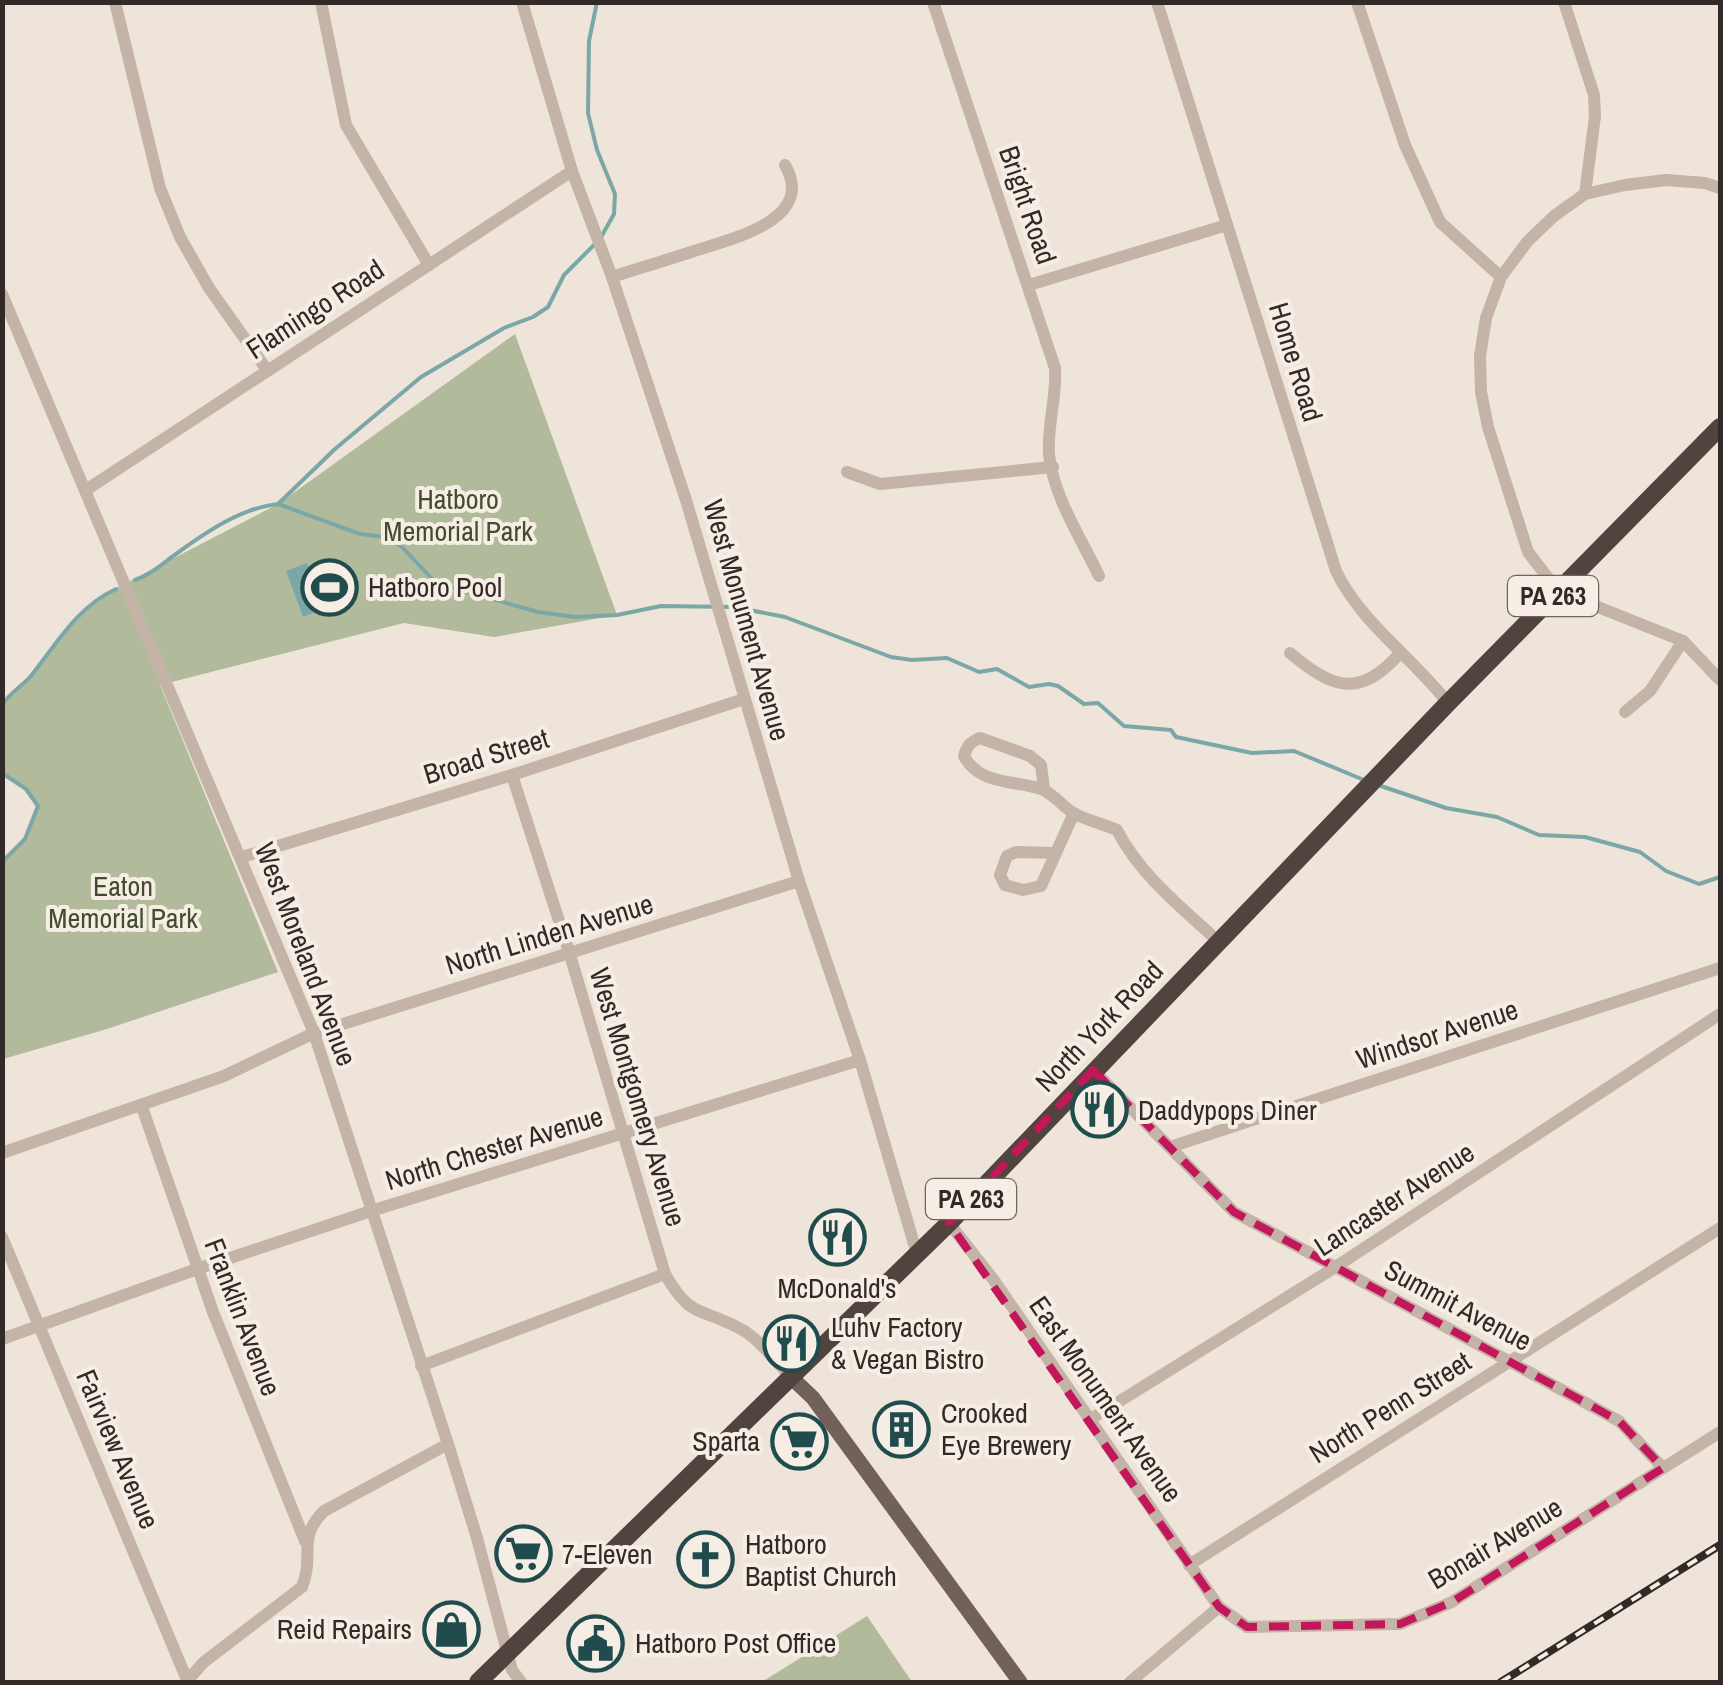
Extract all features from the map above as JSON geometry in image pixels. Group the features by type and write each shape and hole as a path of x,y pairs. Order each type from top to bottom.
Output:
{"highway":[{"name":"North York Road","path":"508,1653 949,1223 1386,767 1720,427"},
{"name":"PA 263","path":"478,1682 508,1653"}],"main road":[{"path":"792,1378 813,1398 1020,1682"}],"street":[{"path":"116,2 160,188 208,288 266,370"},
{"path":"321,2 346,125 429,264"},
{"name":"West Monument Avenue","path":"522,2 572,171 612,277 680,484 799,881 860,1060 917,1254"},
{"name":"Bright Road","path":"933,2 1029,284 1226,225"},
{"name":"Home Road","path":"1157,2 1336,571 1344,587 1448,703"},
{"path":"1357,2 1405,145 1440,222 1501,277"},
{"path":"1564,2 1594,96 1586,194"},
{"path":"612,277 742,237 766,224 785,208 791,197 793,186 785,165"},
{"name":"Flamingo Road","path":"86,490 572,171"},
{"path":"1720,188 1666,180 1625,185 1586,194 1554,216 1527,242 1501,277 1486,318 1480,356 1488,426 1528,552 1558,591 1684,641 1720,680"},
{"path":"1029,284 1055,368 1057,387 1049,454 1058,490 1099,576"},
{"name":"West Moreland Avenue","path":"2,294 314,1033 448,1444 512,1670 521,1682"},
{"path":"847,472 880,484 1053,467"},
{"path":"1625,712 1650,691 1684,641"},
{"path":"1290,653 1325,678 1355,685 1374,679 1400,653"},
{"name":"Broad Street","path":"242,857 512,775 744,698"},
{"path":"1044,790 1041,766 1030,756 980,738 966,749 968,764 981,774 1044,790 1074,814 1117,830 1144,871 1219,942"},
{"name":"West Montgomery Avenue","path":"512,775 665,1274 690,1309 739,1328 792,1378"},
{"path":"1055,853 1074,814"},
{"name":"North Linden Avenue","path":"2,1153 224,1076 314,1033 799,881"},
{"name":"Windsor Avenue","path":"1170,1146 1720,968"},
{"name":"Lancaster Avenue","path":"1091,1419 1334,1268 1720,1014"},
{"name":"North Chester Avenue","path":"2,1339 371,1211 860,1060"},
{"name":"Summit Avenue","path":"1093,1070 1234,1212 1619,1422 1663,1468"},
{"name":"Franklin Avenue","path":"142,1107 197,1269 305,1542"},
{"name":"East Monument Avenue","path":"949,1223 979,1258 1218,1608"},
{"name":"North Penn Street","path":"1189,1565 1720,1228"},
{"name":"Fairview Avenue","path":"2,1237 187,1681"},
{"path":"420,1366 665,1274"},
{"name":"Bonair Avenue","path":"1218,1608 1246,1627 1400,1624 1452,1602 1720,1432"},
{"path":"187,1681 204,1662 302,1587 308,1573 305,1542 313,1522 324,1511 448,1444"},
{"path":"1130,1682 1218,1608"}],"highlighted area":[{"path":"1093,1070 1234,1212 1619,1421 1663,1468 1452,1602 1400,1624 1247,1627 1219,1607 949,1223"}],"green space":[{"path":"515,334 617,615 494,637 404,623 160,685 278,972 3,1059 3,862 25,839 37,806 26,789 3,773 3,705 62,633 99,597 278,504"},
{"path":"867,1616 912,1682 762,1682"}],"water":[{"name":"Hatboro Pool","path":"341,562 354,599 317,612 308,590 305,592 313,613 303,617 286,571 307,563 311,573 299,585 301,590 320,583 321,569"}],"waterway":[{"path":"278,504 335,449 421,377 548,307 564,275 600,239 614,214 615,194 597,150 588,113 589,41 597,2"},
{"path":"135,580 224,522 278,504 360,534 386,537 402,547 436,583 538,612 575,617 617,615 661,606 734,607 785,617 891,657 947,658 979,672 997,669 1029,687 1058,686 1084,704 1098,703 1124,726 1171,730 1176,737 1252,753 1294,751 1364,780"},
{"path":"2,705 79,616 116,589"},
{"path":"2,773 26,789 38,806 25,839 2,862"},
{"path":"1378,785 1446,808 1497,817 1539,835 1585,837 1640,852 1666,871 1699,884 1720,877"}],"railway":[{"path":"1501,1682 1720,1545"}],"place":[{"name":"Hatboro Pool","path":"329,587"},
{"name":"Daddypops Diner","path":"1099,1110"},
{"name":"McDonald's","path":"837,1237"},
{"name":"Luhv Factory & Vegan Bistro","path":"792,1343"},
{"name":"Crooked Eye Brewery","path":"902,1429"},
{"name":"Sparta","path":"799,1441"},
{"name":"7-Eleven","path":"523,1554"},
{"name":"Hatboro Baptist Church","path":"706,1560"},
{"name":"Reid Repairs","path":"451,1629"},
{"name":"Hatboro Post Office","path":"596,1643"}],"park label":[{"name":"Hatboro Memorial Park","path":"458,515"},
{"name":"Eaton Memorial Park","path":"123,902"}]}
